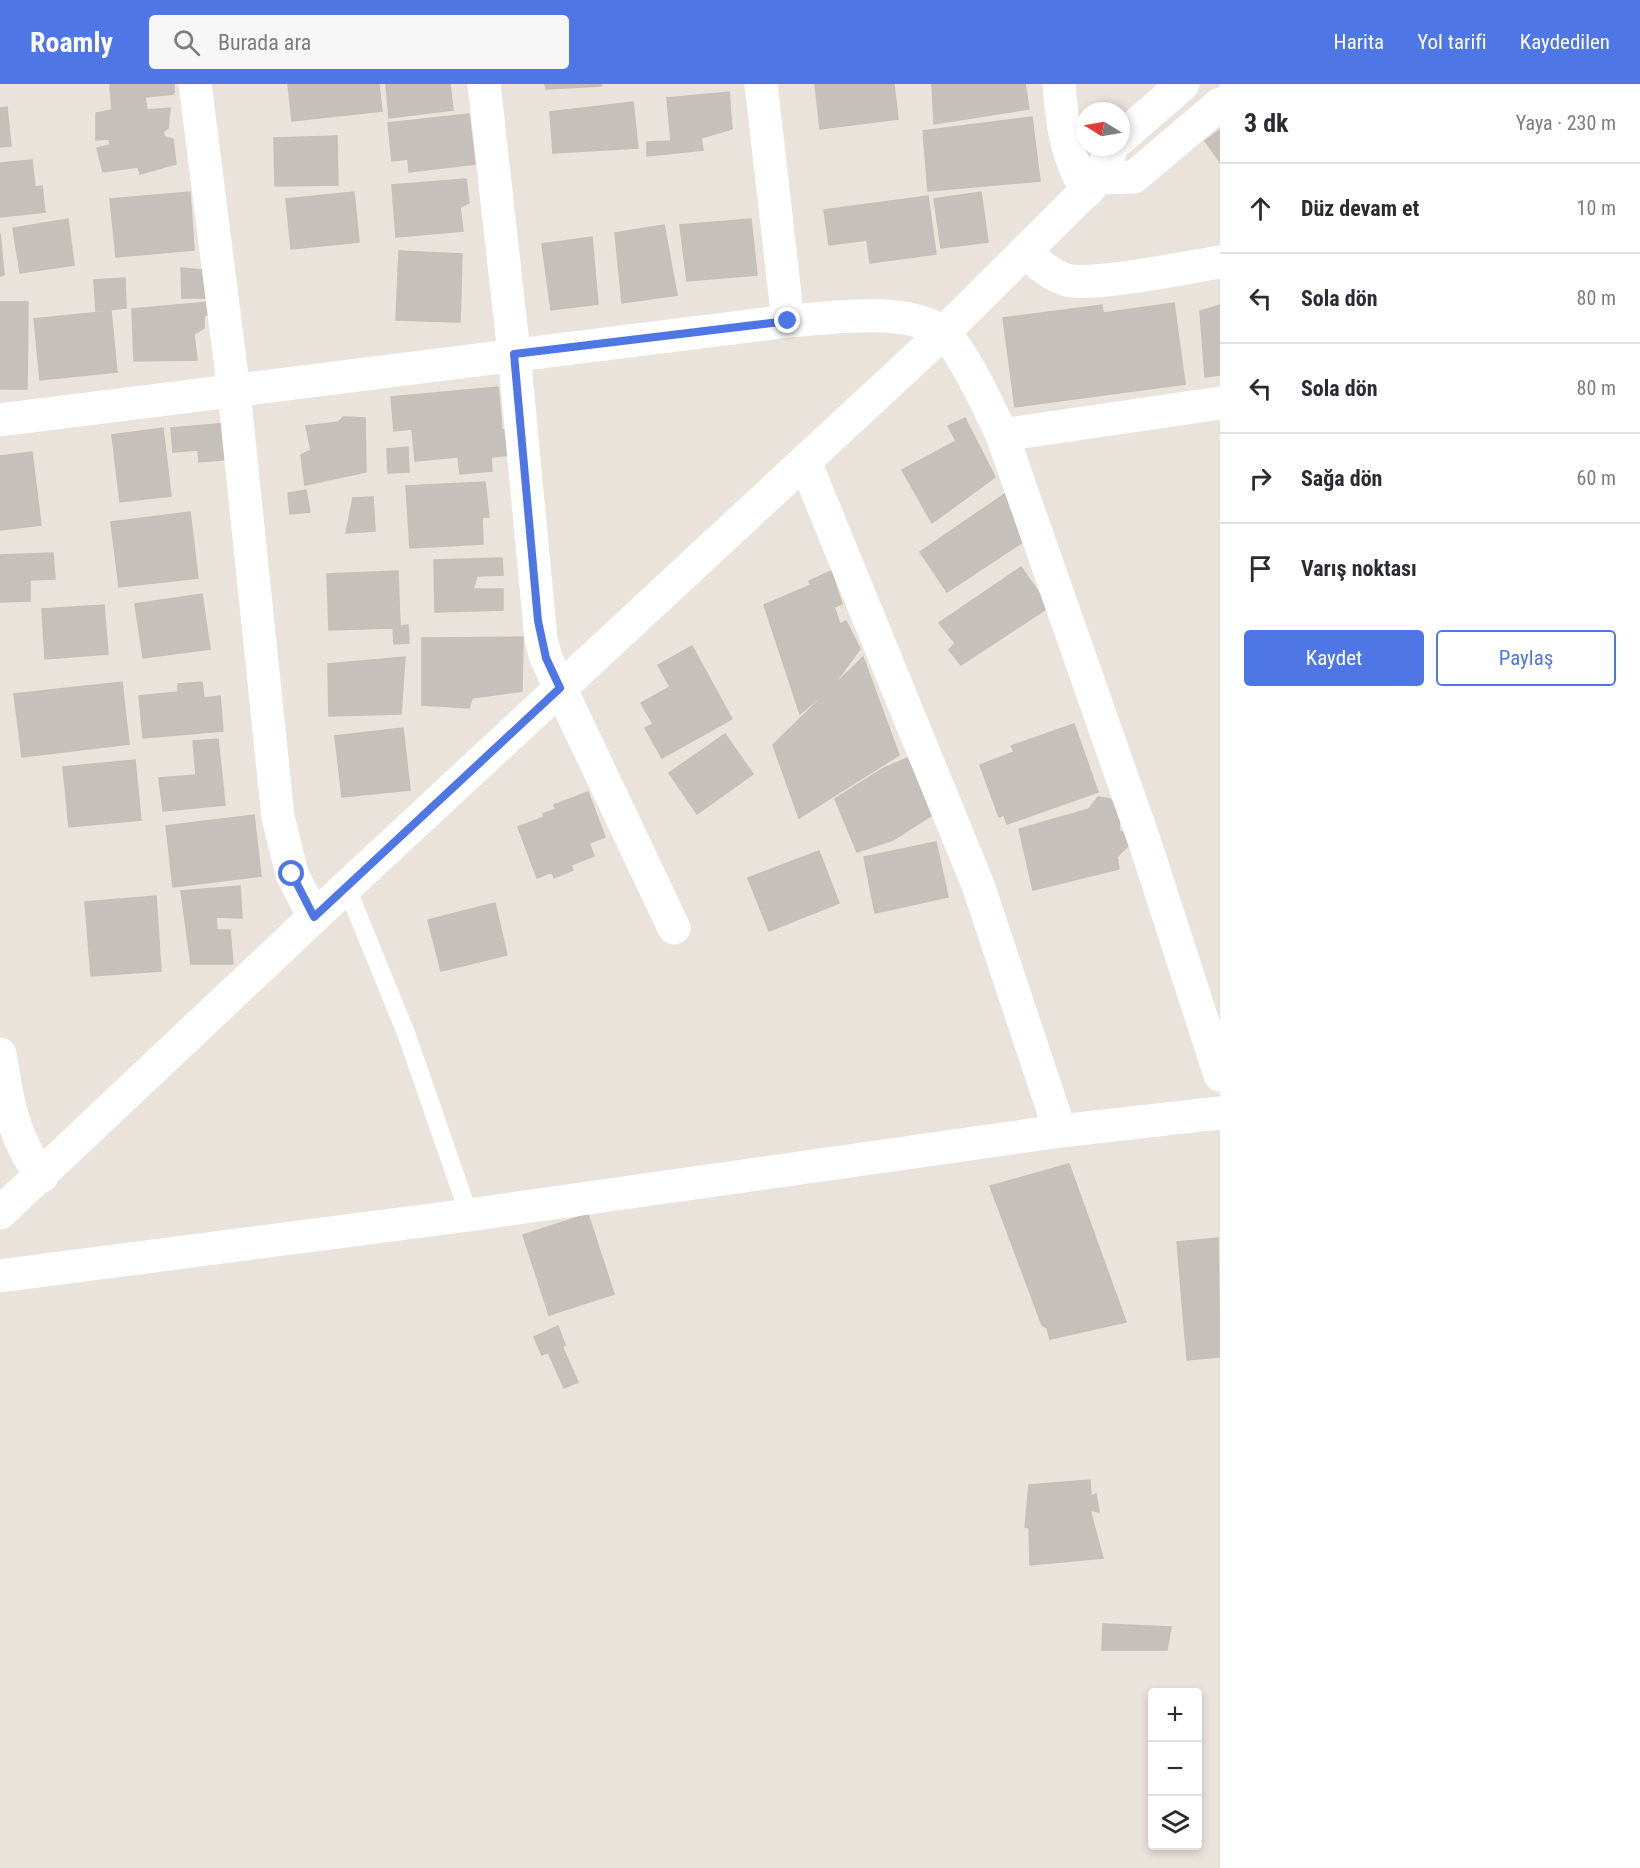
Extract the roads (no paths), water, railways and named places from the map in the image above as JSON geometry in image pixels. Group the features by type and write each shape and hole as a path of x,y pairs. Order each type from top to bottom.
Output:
{"street":[{"path":"195,84 234,392 278,818 292,874 314,917"},
{"path":"484,84 514,354 538,621 546,658 674,928"},
{"path":"761,84 788,321"},
{"path":"1059,84 1064,138 1076,173 1093,184 1134,177 1220,104"},
{"path":"1130,130 1183,84"},
{"path":"0,1213 42,1176 346,886 943,333 1093,184 1107,156"},
{"path":"1025,251 1038,264 1054,274 1080,282 1220,262"},
{"path":"0,420 788,321 894,317 921,323 943,333 986,400 1002,435 1145,843 1220,1075"},
{"path":"1002,435 1220,403"},
{"path":"805,462 978,885 1060,1131"},
{"path":"0,1054 14,1128 30,1161 42,1176"},
{"path":"0,1276 469,1215 1060,1131 1220,1113"}],"lane":[{"path":"346,886 406,1033 469,1215"}]}
